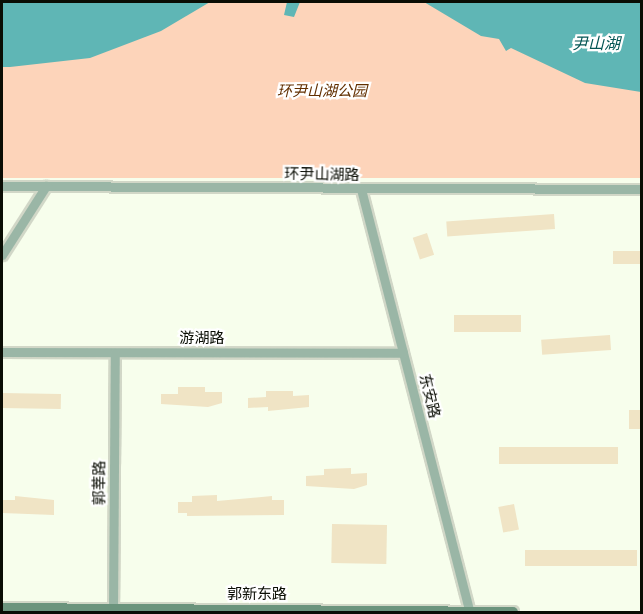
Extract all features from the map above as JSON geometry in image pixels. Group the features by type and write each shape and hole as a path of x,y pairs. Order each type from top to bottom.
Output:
{"main road":[{"name":"郭新东路","path":"2,608 113,611 513,612"}],"street":[{"name":"环尹山湖路","path":"2,186 642,189"},
{"path":"2,255 46,186"},
{"name":"东安路","path":"361,189 469,612"},
{"name":"游湖路","path":"2,352 403,353"},
{"name":"郭莘路","path":"113,611 115,353"}],"green space":[{"name":"环尹山湖公园","path":"2,2 641,2 641,178 2,178"}],"water":[{"path":"2,2 210,2 161,31 90,58 2,67"},
{"path":"287,2 300,2 294,17 284,15"},
{"name":"尹山湖","path":"424,2 641,2 641,92 585,83 511,48 506,51 499,39 481,36"}],"building":[{"path":"554,214 555,229 447,236 446,222"},
{"path":"427,233 434,255 420,260 413,238"},
{"path":"613,251 642,251 642,264 613,264"},
{"path":"454,315 521,315 521,332 454,332"},
{"path":"610,335 611,350 542,355 541,340"},
{"path":"178,387 205,387 205,392 222,392 222,403 208,407 161,404 161,394 178,394"},
{"path":"266,391 293,391 293,396 309,395 309,407 268,411 268,407 248,408 248,398 266,397"},
{"path":"2,393 61,394 61,409 2,408"},
{"path":"629,410 642,410 642,429 629,429"},
{"path":"499,447 618,447 618,464 499,464"},
{"path":"351,468 351,474 367,473 367,485 354,489 306,486 306,476 324,475 324,469"},
{"path":"217,495 217,501 272,496 272,500 284,500 284,515 187,516 187,513 178,513 178,502 192,502 192,496"},
{"path":"15,496 54,500 54,515 2,513 2,500 15,500"},
{"path":"514,504 519,530 503,533 498,507"},
{"path":"332,524 387,525 386,564 331,563"},
{"path":"525,550 637,550 637,566 525,566"}]}
